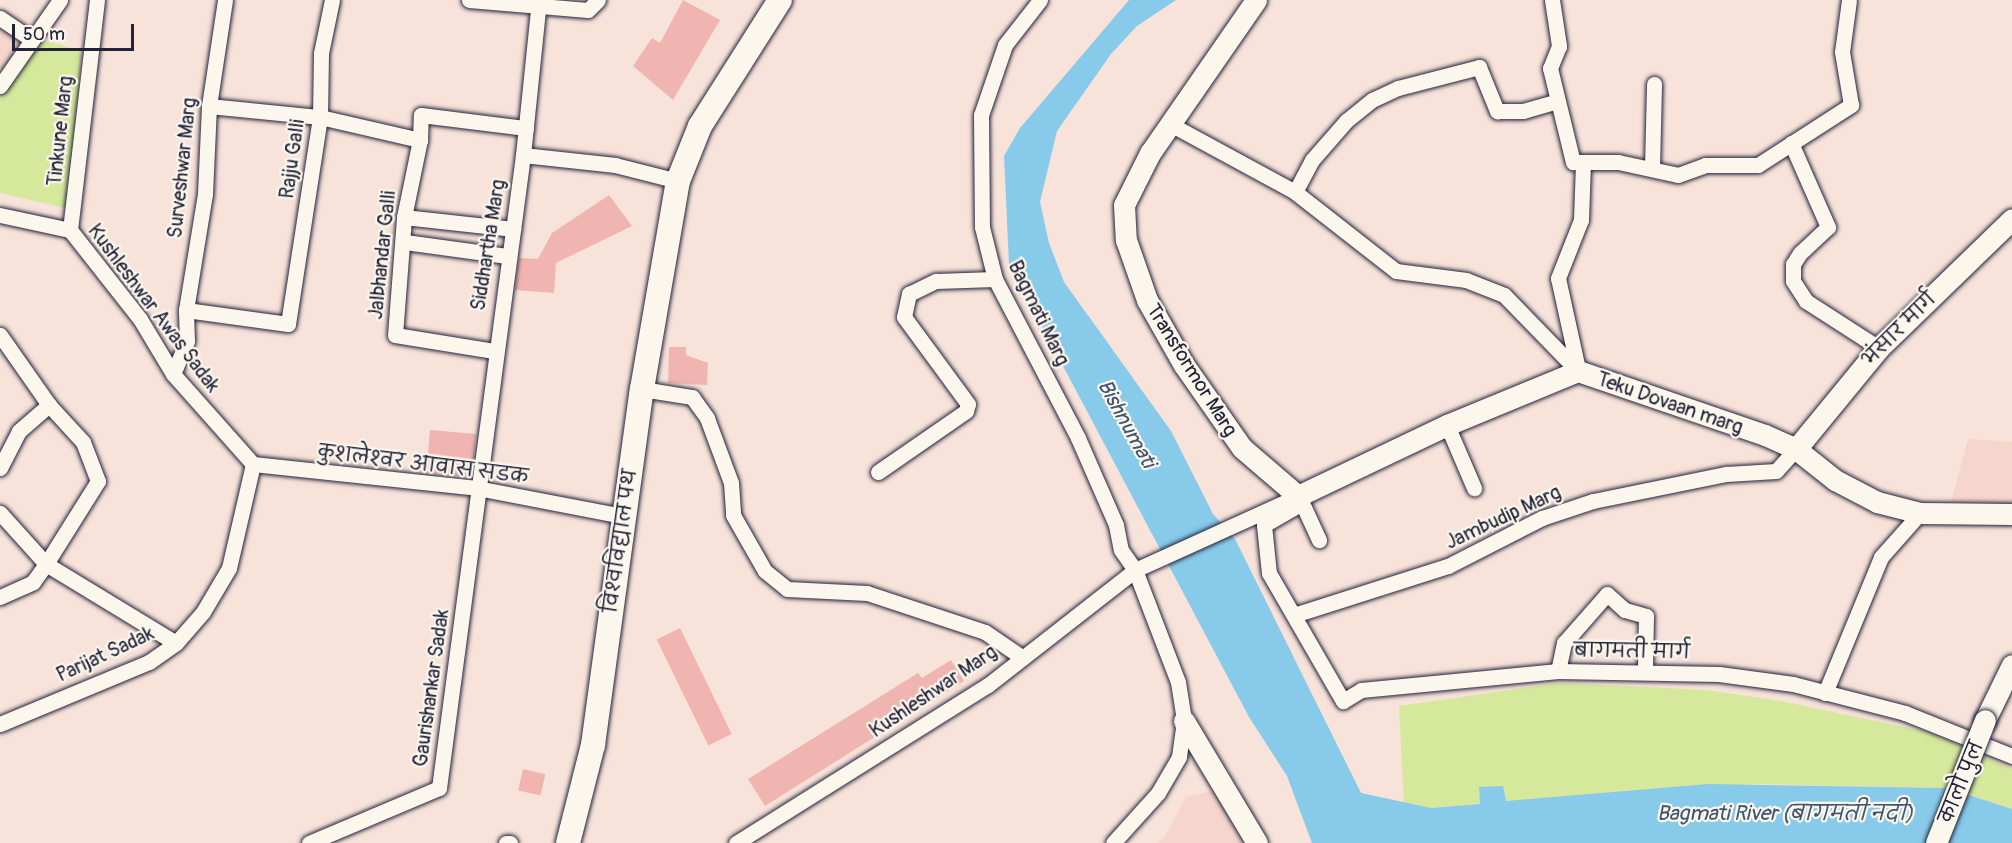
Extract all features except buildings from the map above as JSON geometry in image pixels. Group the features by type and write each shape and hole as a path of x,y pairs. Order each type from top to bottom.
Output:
{"main road":[{"name":"विश्वविद्याल पथ","path":"568,843 593,745 642,389 678,181 700,126 780,0"},
{"name":"Transformor Marg","path":"1256,0 1170,124 1124,205 1126,240 1147,300 1184,365 1242,448 1300,500"},
{"name":"भंसार मार्ग","path":"1796,449 1878,348 2012,219"},
{"name":"Teku Dovaan marg","path":"1300,500 1447,425 1578,371 1796,449 1835,480 1877,502 1920,513 2012,514"},
{"name":"कालो पुल","path":"1936,843 1985,720 2012,665"},
{"path":"1184,721 1257,843"}],"street":[{"path":"0,86 60,0"},
{"name":"Tinkune Marg","path":"70,230 97,0"},
{"name":"Surveshwar Marg","path":"173,374 187,341 186,310 205,194 209,106 225,0"},
{"name":"Rajju Galli","path":"186,310 288,324 320,117 321,53 332,0"},
{"path":"470,0 538,9 588,10 598,0"},
{"name":"Bagmati Marg","path":"1040,0 1005,45 981,115 982,227 995,279 1078,438 1116,525 1121,550 1135,570 1178,682 1184,721 1179,757 1158,793 1113,843"},
{"path":"1552,0 1559,46 1550,68 1555,102 1573,162 1583,164 1618,162 1678,175 1705,165 1758,165 1851,105 1853,97 1842,52 1849,0"},
{"name":"Siddhartha Marg","path":"477,488 507,256 523,155 538,9"},
{"path":"0,18 31,39"},
{"path":"1295,192 1312,160 1346,122 1372,100 1398,88 1479,67 1497,111 1523,111 1555,102"},
{"path":"1652,168 1654,84"},
{"path":"209,106 320,117 420,140"},
{"name":"Jalbhandar Galli","path":"494,351 395,335 405,242 404,217 420,140 421,115 526,128"},
{"path":"1170,124 1295,192 1396,271 1466,280 1504,295 1578,371"},
{"path":"1791,143 1828,228 1800,253 1793,264 1793,281 1806,301 1878,348"},
{"path":"523,155 615,165 678,181"},
{"path":"1578,371 1558,278 1581,220 1583,164"},
{"name":"Kushleshwar Awas Sadak","path":"0,215 70,230 140,319 173,374 253,464"},
{"path":"404,217 513,229"},
{"path":"405,242 507,256"},
{"path":"878,472 966,411 968,404 904,317 909,294 936,281 995,279"},
{"path":"0,335 49,405 83,442 98,481 33,582 0,597"},
{"name":"Kushleshwar Marg","path":"642,389 692,398 707,418 731,483 733,515 765,571 787,588 867,593 986,632 1020,656 988,685 736,843"},
{"path":"0,468 19,431 49,405"},
{"path":"1447,425 1474,488"},
{"name":"Jambudip Marg","path":"1294,615 1449,566 1542,518 1593,501 1726,474 1776,471 1796,449"},
{"name":"कुशलेश्वर आवास सडक","path":"253,464 477,488 623,516"},
{"name":"Parijat Sadak","path":"0,724 149,662 176,643 203,612 229,568 253,464"},
{"name":"Gaurishankar Sadak","path":"309,843 439,788 477,488"},
{"path":"1020,656 1135,570 1266,507 1300,500"},
{"path":"1300,500 1319,540"},
{"path":"1294,615 1269,573 1263,530 1268,522 1300,500"},
{"path":"0,513 46,564 176,643"},
{"path":"1825,693 1881,557 1920,513"},
{"path":"1558,671 1564,643 1607,594 1625,610 1646,616 1645,670"},
{"name":"बागमती मार्ग","path":"1294,615 1343,701 1361,690 1558,671 1645,670 1729,675 1825,693 1905,713 2012,756"}],"shaded area":[{"path":"0,20 26,39 5,71 0,67"},
{"path":"1968,439 2012,442 2012,509 1951,502"},
{"path":"1208,792 1218,793 1248,843 1156,843 1164,838 1186,797"}],"green space":[{"path":"37,38 81,51 74,210 0,193 0,98"},
{"path":"1559,683 1706,690 1781,701 1928,732 2012,769 2012,809 1947,788 1758,784 1506,801 1479,787 1480,804 1431,808 1404,804 1399,706"}],"water":[{"path":"1129,0 1176,0 1137,26 1111,54 1057,131 1040,202 1049,243 1064,282 1171,431 1213,514 1235,539 1361,793 1431,808 1480,804 1479,787 1503,786 1506,801 1709,784 1947,788 2012,809 2012,843 1312,843 1287,776 1249,717 1009,264 1004,156 1020,128"}],"water label":[{"name":"Bishnumati","path":"1126,424"},
{"name":"Bagmati River (बागमती नदी)","path":"1785,814"}]}
